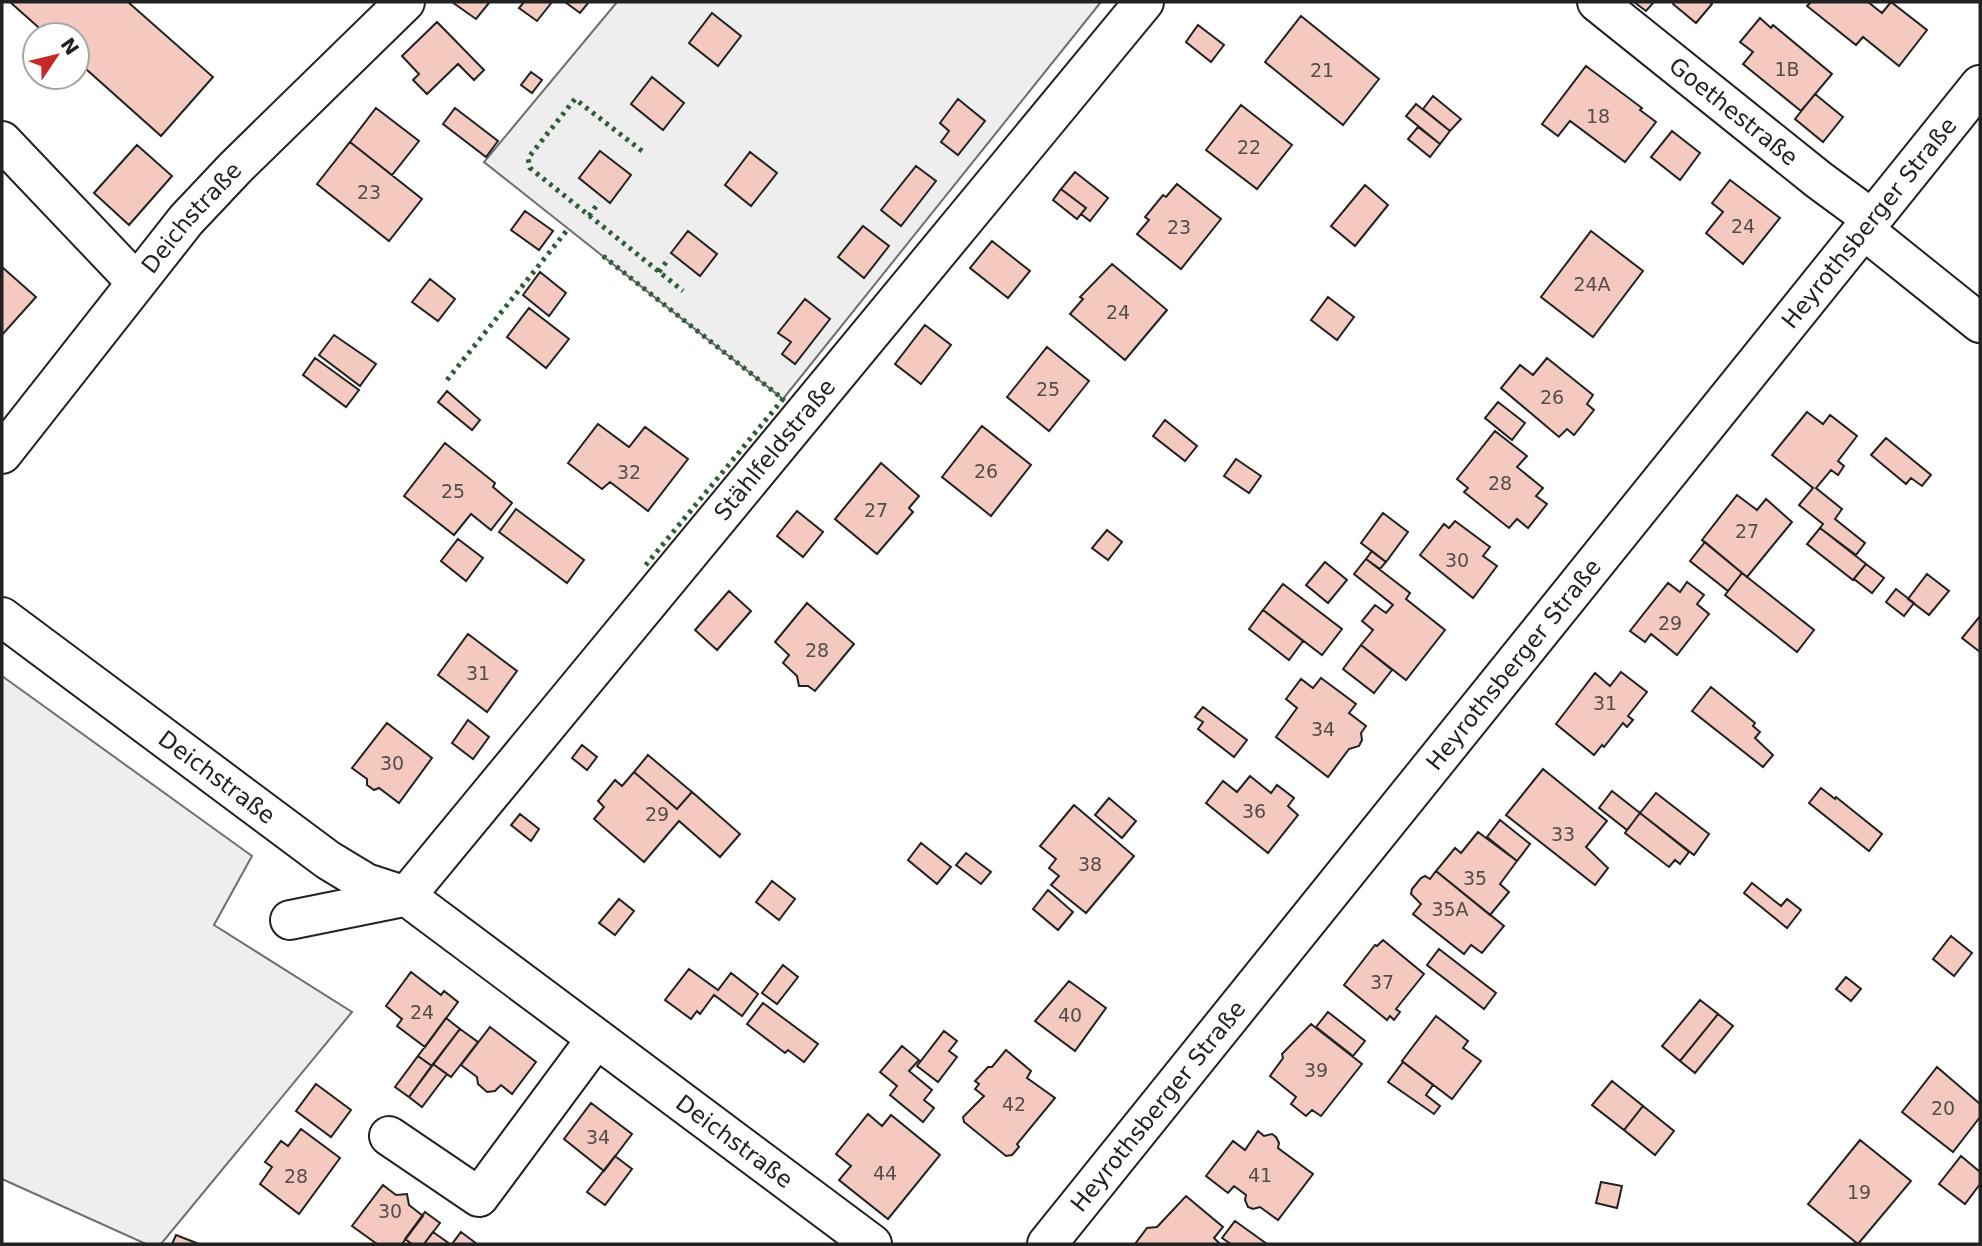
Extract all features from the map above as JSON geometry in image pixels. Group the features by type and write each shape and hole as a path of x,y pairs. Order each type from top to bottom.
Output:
{"street":[{"name":"Deichstraße","path":"2,454 186,220 236,167 405,2"},
{"name":"Stählfeldstraße","path":"406,896 1144,2"},
{"name":"Goethestraße","path":"1597,2 1808,171 1980,323"},
{"name":"Heyrothsberger Straße","path":"1047,1244 1980,85"},
{"path":"2,141 136,282"},
{"name":"Deichstraße","path":"2,617 328,860 366,883 406,896 872,1244"},
{"path":"290,920 406,896"},
{"path":"389,1136 480,1197 596,1039"}],"shaded area":[{"path":"617,2 1101,2 783,399 484,162"},
{"path":"2,676 252,856 214,925 352,1012 161,1244 146,1244 2,1179"}],"building":[{"path":"10,2 128,2 213,77 161,136 91,74 91,21 31,21"},
{"path":"452,2 487,2 489,3 476,19"},
{"path":"524,2 552,2 537,21 519,8"},
{"path":"565,2 589,2 580,13"},
{"path":"1634,2 1654,2 1646,11"},
{"path":"1811,2 1868,2 1882,13 1891,2 1927,30 1899,66 1863,37 1856,45 1807,6"},
{"path":"1673,4 1712,4 1696,23"},
{"path":"712,13 741,36 718,66 689,43"},
{"path":"1301,16 1379,79 1343,125 1265,62"},
{"path":"1760,18 1771,28 1773,25 1832,74 1801,111 1743,64 1753,52 1740,42"},
{"path":"437,22 484,70 474,80 458,64 427,94 413,80 419,74 402,56"},
{"path":"1198,25 1224,45 1211,62 1186,42"},
{"path":"1586,66 1642,108 1640,110 1656,122 1625,162 1570,121 1558,136 1542,124"},
{"path":"531,72 542,80 532,93 521,85"},
{"path":"652,77 684,103 663,130 631,104"},
{"path":"1815,94 1843,117 1823,142 1795,119"},
{"path":"1433,96 1461,119 1450,131 1423,109"},
{"path":"958,99 985,121 958,155 941,142 949,131 940,123"},
{"path":"1416,104 1450,131 1440,144 1406,116"},
{"path":"1241,105 1292,145 1257,189 1206,150"},
{"path":"376,108 419,141 392,175 350,142"},
{"path":"455,108 498,141 486,157 443,124"},
{"path":"1418,127 1440,144 1430,157 1408,139"},
{"path":"1672,131 1700,153 1680,180 1651,157"},
{"path":"350,142 422,199 389,241 317,184"},
{"path":"137,145 172,176 129,225 94,193"},
{"path":"600,151 631,175 610,203 579,178"},
{"path":"750,152 777,173 751,206 725,185"},
{"path":"916,166 936,181 901,226 881,210"},
{"path":"1075,172 1108,198 1090,221 1081,214 1086,208 1061,189"},
{"path":"1730,180 1780,218 1743,264 1706,233 1723,212 1712,203"},
{"path":"1177,184 1221,219 1181,269 1137,234 1149,220 1145,217 1163,195 1166,197"},
{"path":"1365,185 1388,205 1355,246 1331,226"},
{"path":"1061,189 1086,208 1077,219 1053,200"},
{"path":"525,211 553,231 539,250 511,230"},
{"path":"863,226 889,246 864,278 838,257"},
{"path":"688,231 717,254 700,276 671,253"},
{"path":"1591,231 1643,271 1593,337 1541,297"},
{"path":"992,241 1030,271 1008,298 970,268"},
{"path":"1112,264 1167,310 1125,360 1070,314 1083,299 1080,297"},
{"path":"2,267 36,297 2,335"},
{"path":"540,272 566,293 549,316 523,295"},
{"path":"430,279 455,299 438,321 412,302"},
{"path":"1328,297 1354,317 1337,340 1311,320"},
{"path":"805,299 830,319 795,364 782,354 791,342 778,333"},
{"path":"529,308 569,339 546,368 507,337"},
{"path":"925,325 951,345 921,384 895,364"},
{"path":"334,335 376,364 360,386 319,355"},
{"path":"1047,347 1089,381 1049,431 1007,397"},
{"path":"315,358 359,390 346,407 303,375"},
{"path":"1547,358 1593,395 1587,404 1594,410 1574,435 1567,429 1559,437 1501,388 1520,365 1533,375"},
{"path":"447,391 480,420 472,430 438,402"},
{"path":"1498,402 1525,423 1512,440 1485,418"},
{"path":"1807,412 1823,424 1830,415 1857,436 1838,461 1844,466 1838,475 1831,470 1816,488 1842,509 1835,519 1865,543 1856,555 1820,528 1823,524 1799,505 1813,488 1772,455"},
{"path":"1165,420 1197,446 1185,461 1153,436"},
{"path":"598,424 629,447 645,427 688,459 648,511 610,482 602,489 568,463"},
{"path":"982,426 1031,465 991,516 942,477"},
{"path":"1495,431 1527,456 1517,467 1543,488 1536,496 1547,504 1528,528 1517,519 1509,528 1464,492 1468,488 1457,479"},
{"path":"1886,438 1931,475 1922,486 1911,478 1906,484 1871,455"},
{"path":"445,443 495,483 493,487 512,503 491,530 471,514 454,535 404,496"},
{"path":"1236,459 1261,476 1249,493 1224,476"},
{"path":"881,463 919,496 909,508 913,512 877,554 835,519"},
{"path":"1737,495 1757,510 1766,499 1792,522 1747,577 1702,540"},
{"path":"516,509 584,560 567,583 499,532"},
{"path":"797,511 823,532 803,557 777,536"},
{"path":"1383,513 1408,532 1386,562 1361,543"},
{"path":"1455,521 1490,547 1483,556 1497,566 1473,598 1420,555 1444,524 1449,528"},
{"path":"1820,528 1866,564 1853,580 1807,544"},
{"path":"1107,530 1122,542 1108,560 1092,548"},
{"path":"458,539 483,558 466,581 441,561"},
{"path":"1705,542 1742,573 1728,591 1690,561"},
{"path":"1372,551 1386,562 1380,569 1366,559"},
{"path":"1366,559 1410,593 1406,599 1445,630 1406,680 1361,645 1373,630 1362,621 1375,605 1386,613 1393,605 1354,574"},
{"path":"1325,562 1347,580 1328,603 1306,585"},
{"path":"1866,564 1884,578 1872,593 1854,579"},
{"path":"1742,573 1814,630 1797,652 1725,595"},
{"path":"1927,574 1949,591 1929,615 1908,599"},
{"path":"1687,582 1704,595 1697,604 1709,614 1677,655 1651,634 1645,642 1630,631 1668,583 1680,592"},
{"path":"1283,584 1342,629 1322,655 1263,610"},
{"path":"1896,589 1914,603 1904,616 1886,602"},
{"path":"729,591 751,611 717,650 695,630"},
{"path":"807,603 854,644 815,691 808,686 799,686 797,676 783,663 789,655 775,642"},
{"path":"1263,610 1303,641 1289,660 1249,629"},
{"path":"1980,616 1980,652 1962,638"},
{"path":"468,634 517,671 487,712 438,675"},
{"path":"1361,645 1392,670 1374,693 1343,669"},
{"path":"1621,672 1647,692 1628,716 1633,720 1627,727 1623,723 1594,755 1556,724 1595,673 1610,686"},
{"path":"1321,678 1356,704 1349,713 1366,726 1361,733 1359,746 1349,749 1328,777 1276,737 1297,708 1286,699 1301,679 1313,688"},
{"path":"1711,687 1755,723 1753,726 1760,732 1755,738 1773,755 1763,767 1692,711"},
{"path":"1203,707 1247,740 1234,757 1198,729 1203,722 1195,717"},
{"path":"468,720 489,737 473,759 452,743"},
{"path":"387,723 432,758 399,803 379,788 374,790 367,785 367,779 352,768"},
{"path":"582,745 597,757 587,770 572,758"},
{"path":"648,755 692,792 677,809 634,772"},
{"path":"1543,769 1607,821 1586,847 1608,868 1595,885 1506,815"},
{"path":"634,772 677,809 692,792 740,834 720,857 679,821 644,862 594,819 604,807 598,801 615,780 622,786"},
{"path":"1250,776 1271,793 1277,785 1294,798 1288,806 1298,815 1268,853 1206,803 1223,781 1237,792"},
{"path":"1821,788 1882,834 1869,851 1809,803"},
{"path":"1612,791 1640,813 1627,830 1599,808"},
{"path":"1656,793 1709,834 1694,855 1640,813"},
{"path":"1109,798 1136,821 1122,838 1095,815"},
{"path":"1074,805 1134,856 1086,913 1051,885 1059,876 1049,868 1056,859 1040,846"},
{"path":"1640,813 1689,852 1680,864 1675,860 1669,867 1625,833"},
{"path":"520,814 539,829 531,841 511,825"},
{"path":"1500,820 1530,844 1517,861 1487,837"},
{"path":"1478,832 1517,861 1500,884 1509,892 1490,915 1436,871 1455,848 1461,853"},
{"path":"921,843 951,867 937,884 908,860"},
{"path":"966,853 991,872 981,884 956,865"},
{"path":"1436,871 1504,926 1482,953 1471,945 1464,954 1413,914 1421,904 1411,894 1412,889 1421,878 1425,876 1430,879"},
{"path":"772,881 795,899 779,920 756,902"},
{"path":"1752,883 1781,906 1787,899 1801,910 1787,928 1744,893"},
{"path":"1048,890 1073,912 1058,930 1033,909"},
{"path":"619,899 634,911 615,935 599,923"},
{"path":"1951,936 1972,953 1954,976 1933,959"},
{"path":"1383,940 1424,974 1396,1009 1400,1012 1394,1020 1390,1016 1387,1020 1344,985 1375,945"},
{"path":"1439,949 1496,993 1484,1009 1427,965"},
{"path":"783,965 798,977 777,1004 762,993"},
{"path":"689,969 718,990 731,973 758,994 742,1016 714,995 700,1014 697,1011 691,1019 665,1000"},
{"path":"411,972 441,995 444,991 458,1002 425,1047 397,1026 402,1019 386,1006"},
{"path":"1846,977 1861,989 1851,1001 1836,989"},
{"path":"1069,981 1106,1008 1075,1051 1035,1021"},
{"path":"1700,1000 1718,1014 1680,1061 1662,1046"},
{"path":"763,1003 818,1044 804,1062 788,1050 785,1053 747,1024"},
{"path":"1328,1012 1365,1041 1353,1056 1316,1027"},
{"path":"1718,1014 1733,1026 1695,1073 1680,1061"},
{"path":"1436,1016 1468,1041 1463,1048 1481,1061 1452,1099 1402,1061"},
{"path":"446,1018 460,1029 432,1066 418,1056"},
{"path":"1311,1024 1362,1064 1321,1116 1312,1110 1306,1116 1291,1104 1296,1097 1270,1076 1283,1058 1282,1054"},
{"path":"490,1027 536,1062 512,1094 501,1085 495,1091 487,1092 478,1084 477,1077 461,1065"},
{"path":"460,1029 478,1042 451,1077 433,1064"},
{"path":"944,1031 957,1041 949,1051 957,1057 938,1082 917,1066"},
{"path":"902,1046 919,1060 909,1071 932,1090 924,1100 934,1108 923,1122 890,1095 897,1086 880,1072"},
{"path":"1006,1050 1031,1071 1027,1078 1055,1098 1017,1144 1019,1147 1012,1155 1006,1156 964,1122 963,1117 984,1096 975,1089 979,1084 975,1081 988,1067 992,1067"},
{"path":"418,1056 432,1066 409,1097 395,1087"},
{"path":"1403,1062 1433,1085 1426,1095 1440,1106 1434,1114 1388,1082"},
{"path":"433,1064 447,1074 422,1107 409,1097"},
{"path":"1937,1067 1980,1104 1980,1117 1953,1152 1902,1112"},
{"path":"1612,1081 1643,1106 1624,1130 1592,1105"},
{"path":"316,1084 351,1110 331,1137 296,1111"},
{"path":"591,1103 632,1134 604,1171 564,1139"},
{"path":"1643,1106 1674,1131 1655,1155 1624,1130"},
{"path":"868,1114 882,1126 891,1115 940,1155 888,1219 839,1180 851,1166 836,1154"},
{"path":"301,1129 340,1158 299,1214 260,1184 272,1167 265,1162 281,1141 288,1146"},
{"path":"1258,1131 1264,1136 1272,1134 1276,1137 1278,1148 1313,1174 1278,1220 1260,1207 1248,1207 1246,1195 1234,1186 1228,1193 1206,1176 1233,1141 1245,1150"},
{"path":"1860,1140 1911,1181 1858,1244 1808,1204"},
{"path":"615,1156 632,1169 605,1205 587,1192"},
{"path":"1961,1156 1980,1172 1980,1184 1965,1204 1939,1184"},
{"path":"1601,1182 1622,1186 1617,1208 1596,1203"},
{"path":"383,1185 396,1195 407,1194 409,1205 423,1216 402,1244 377,1244 352,1226"},
{"path":"1186,1196 1223,1227 1214,1238 1220,1244 1135,1244 1147,1228 1157,1227"},
{"path":"425,1212 440,1223 424,1244 412,1244 405,1239"},
{"path":"1235,1221 1267,1244 1231,1244 1222,1238"},
{"path":"433,1232 450,1244 424,1244"},
{"path":"461,1232 477,1244 452,1244"},
{"path":"176,1235 199,1244 172,1244"}],"hedge":[{"path":"642,151 575,99 528,158 530,168 683,291"},
{"path":"589,216 599,202"},
{"path":"447,380 568,229"},
{"path":"603,256 783,399 645,566"},
{"path":"659,272 669,258"}]}
